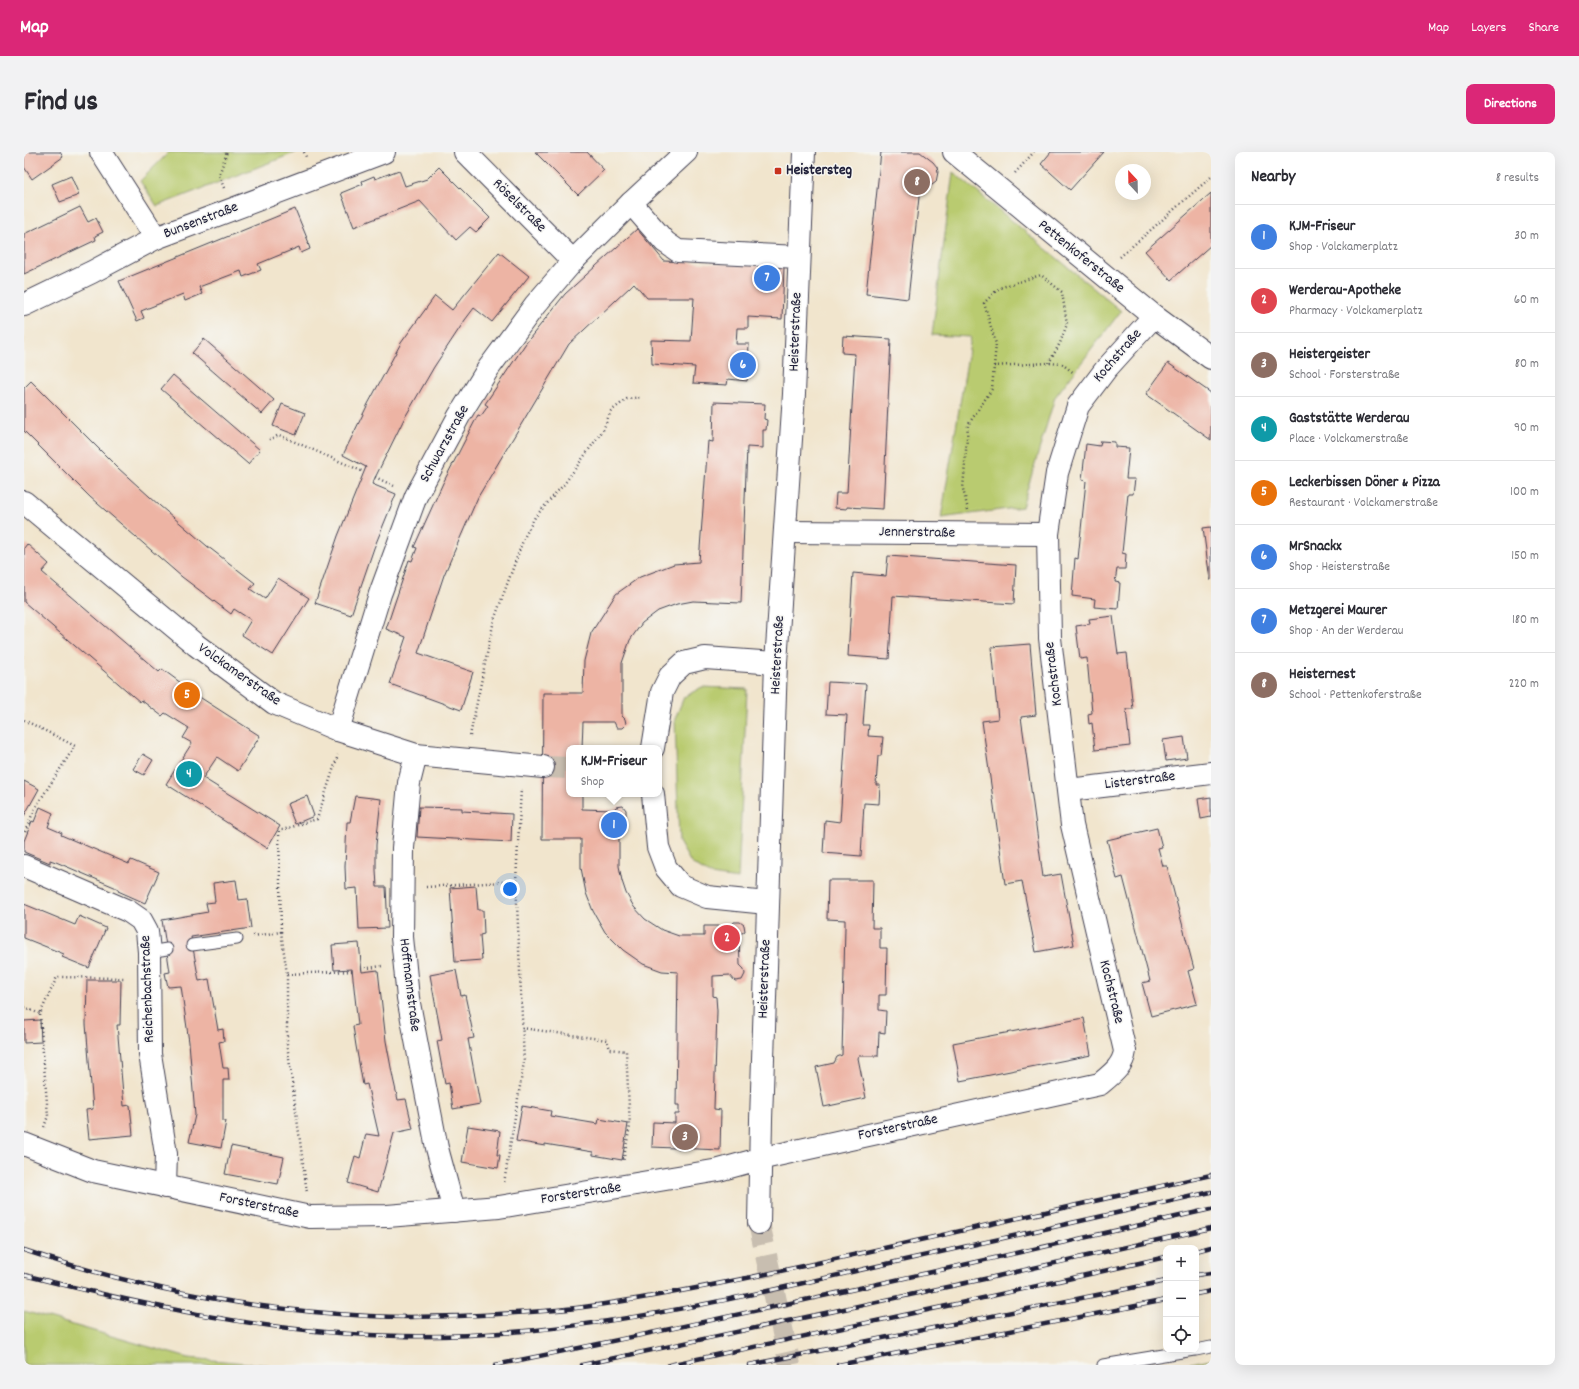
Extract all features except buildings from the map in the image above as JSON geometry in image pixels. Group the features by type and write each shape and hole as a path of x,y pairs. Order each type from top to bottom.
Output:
{"street":[{"path":"101,152 156,238"},
{"name":"Bunsenstraße","path":"24,305 92,272 156,238 384,152"},
{"name":"Röselstraße","path":"465,152 573,261"},
{"name":"Schwarzstraße","path":"342,731 380,594 416,496 459,416 488,369 535,305 573,261 631,203 686,152"},
{"name":"Heisterstraße","path":"759,1224 759,1159 776,663 794,394 804,152"},
{"name":"Pettenkoferstraße","path":"954,152 1154,316 1211,358"},
{"path":"631,203 665,242 678,251 799,257"},
{"name":"Kochstraße","path":"1125,1056 1126,1050 1072,825 1050,638 1048,534 1059,466 1078,406 1106,369 1154,316"},
{"name":"Volckamerstraße","path":"24,502 196,645 274,703 342,731 416,755 543,767"},
{"name":"Jennerstraße","path":"785,532 1048,534"},
{"path":"653,745 662,692 670,676 684,662 705,658 776,663"},
{"name":"Hoffmannstraße","path":"416,755 408,790 403,848 402,937 408,998 437,1148 454,1211"},
{"name":"Listerstraße","path":"1069,790 1211,773"},
{"path":"652,797 658,847 666,868 681,886 707,897 767,903"},
{"name":"Reichenbachstraße","path":"24,866 128,911 141,920 158,951 149,979 150,1054 166,1154 165,1187"},
{"name":"Forsterstraße","path":"30,1146 93,1171 310,1217 387,1216 454,1211 500,1207 719,1170 759,1159 1100,1084 1118,1069 1125,1056"}],"lane":[{"path":"192,945 237,939"},
{"path":"1199,1349 1211,1347"},
{"path":"1103,1365 1177,1353"}],"path":[{"path":"227,152 219,175 233,209"},
{"path":"1101,273 1211,177"},
{"path":"974,533 963,489 968,425 992,389 996,344 984,303 998,288 1041,275 1062,292 1067,324 1060,343 1049,363"},
{"path":"994,366 1049,363 1062,364 1093,385"},
{"path":"465,760 494,620 524,538 535,517 565,483 585,453 603,430 611,411 627,399 641,397"},
{"path":"269,440 279,434 364,472"},
{"path":"24,720 75,746 35,808 24,834"},
{"path":"310,1217 288,1044 287,974 281,932 279,831 317,819 342,731"},
{"path":"500,1207 524,1062 516,881 522,765"},
{"path":"402,888 516,881"},
{"path":"237,939 281,932"},
{"path":"287,974 352,971"},
{"path":"30,1146 48,1116 40,1014 57,977 149,979"},
{"path":"24,1007 40,1014"},
{"path":"522,1028 607,1040 610,1049 626,1051 630,1126 618,1188"}],"green space":[{"path":"169,152 297,152 157,206 140,181"},
{"path":"953,172 1121,311 1055,397 1022,507 941,518 971,337 932,335"},
{"path":"702,687 747,689 738,879 711,875 691,863 679,842 675,719 684,697"},
{"path":"24,1311 188,1358 268,1365 24,1365"},
{"path":"1211,1359 1211,1365 1179,1365"}],"tunnel":[{"path":"543,767 566,768"},
{"path":"759,1223 790,1365"}],"railway":[{"path":"24,1250 108,1276 194,1295 238,1302 325,1313 369,1316 463,1316 595,1306 728,1282 1211,1175"},
{"path":"24,1275 163,1307 257,1324 305,1330 400,1336 520,1332 580,1325 698,1305 1211,1192"},
{"path":"495,1365 764,1309 1211,1209"},
{"path":"582,1365 989,1278 1211,1228"},
{"path":"1199,1250 1211,1247"},
{"path":"669,1365 956,1304 1163,1258"},
{"path":"1199,1275 1211,1273"},
{"path":"749,1365 1163,1282"},
{"path":"1199,1293 1211,1291"},
{"path":"838,1365 1163,1301"}],"place":[{"name":"Heistersteg","path":"778,171"},
{"name":"Heisternest","path":"917,182"},
{"name":"Metzgerei Maurer","path":"767,278"},
{"name":"MrSnackx","path":"743,365"},
{"name":"Leckerbissen Döner & Pizza","path":"187,695"},
{"name":"Gaststätte Werderau","path":"189,774"},
{"name":"KJM-Friseur","path":"614,825"},
{"name":"Werderau-Apotheke","path":"727,938"},
{"name":"Heistergeister","path":"685,1137"}]}
